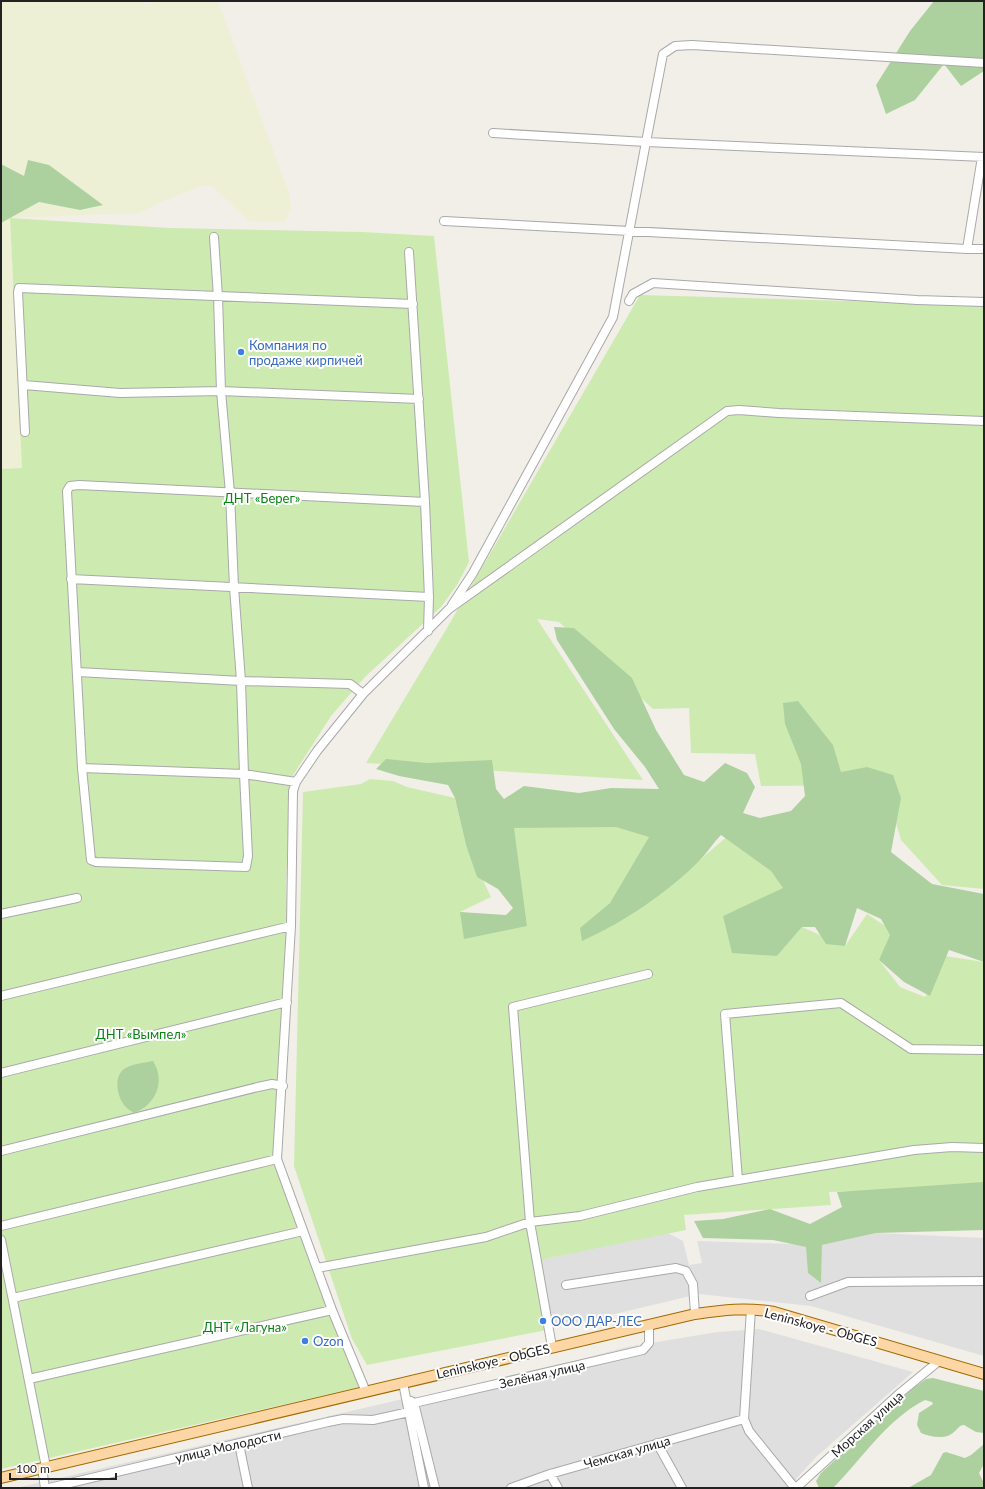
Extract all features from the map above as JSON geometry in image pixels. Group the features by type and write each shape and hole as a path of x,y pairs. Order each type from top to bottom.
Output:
{"main road":[{"name":"Leninskoye - ObGES","path":"1,1478 694,1314 735,1308 750,1309 796,1317 984,1374"}],"street":[{"path":"449,610 473,573 613,317 663,54 675,46 692,45 984,63"},
{"path":"493,133 646,142 983,157 967,249"},
{"path":"444,221 630,229 984,250"},
{"path":"214,237 218,296 221,391 230,493 234,587 241,681 248,856 246,867 96,862 91,860 89,855 82,768 78,672 71,579 67,491 70,486 79,485 230,493 425,502"},
{"path":"409,252 425,502 429,597 428,631"},
{"path":"629,301 634,294 653,283 917,300 984,302"},
{"path":"25,432 19,288 413,304"},
{"path":"24,385 120,393 221,391 419,399"},
{"path":"366,1392 332,1310 277,1159 283,1086 291,926 293,791 296,782 317,751 362,694 449,610 727,411 739,410 779,413 984,421"},
{"path":"71,579 429,597"},
{"path":"78,672 241,681 350,684 362,694"},
{"path":"82,768 244,774 296,782"},
{"path":"1,914 77,898"},
{"path":"1,996 291,926"},
{"path":"552,1348 530,1222 513,1007 648,974"},
{"path":"1,1073 287,1002"},
{"path":"738,1180 725,1014 841,1003 911,1049 984,1050"},
{"path":"1,1151 258,1087 272,1084 283,1086"},
{"path":"317,1268 486,1237 530,1222 580,1216 696,1187 914,1150 952,1147 984,1148"},
{"path":"1,1226 277,1159"},
{"path":"13,1298 303,1231"},
{"path":"1,1240 29,1379 44,1468 45,1488"},
{"path":"566,1285 676,1268 686,1271 693,1284 694,1314"},
{"path":"810,1296 848,1282 984,1281"},
{"path":"750,1309 744,1419 749,1431 796,1488"},
{"path":"29,1379 332,1310"},
{"name":"Зелёная улица","path":"414,1403 643,1350 649,1343 649,1325"},
{"name":"Морская улица","path":"796,1488 900,1393 939,1361"},
{"path":"403,1383 424,1488"},
{"path":"406,1396 414,1403 435,1488"},
{"name":"улица Молодости","path":"49,1488 343,1419 373,1420 409,1412"},
{"name":"Чемская улица","path":"511,1488 550,1474 744,1419"},
{"path":"657,1443 682,1488"},
{"path":"239,1444 248,1488"},
{"path":"550,1474 558,1488"}],"shaded area":[{"path":"664,1231 683,1241 689,1265 702,1263 697,1241 822,1245 876,1233 984,1238 984,1356 811,1306 699,1294 547,1330 531,1265 549,1258"},
{"path":"759,1329 913,1372 816,1457 788,1488 16,1488 403,1399 413,1409 421,1397 526,1374 627,1347 717,1332"}],"green space":[{"path":"1,1 140,1 149,5 157,1 218,1 290,196 291,210 284,222 249,221 212,186 200,186 139,213 10,218 39,202 80,210 102,204 79,188 24,176 1,164"},
{"path":"934,1 984,1 984,71 961,86 944,64 915,100 886,114 876,85 910,31"},
{"path":"28,160 49,165 103,205 80,210 39,202 1,223 1,164 24,176"},
{"path":"10,218 22,468 1,469 1,223"},
{"path":"10,218 170,228 362,232 434,236 469,562 457,585 441,607 365,677 331,716 290,780 286,884 287,920 275,1163 360,1387 1,1469 1,469 22,468"},
{"path":"640,295 984,305 984,889 942,885 901,840 885,785 761,786 755,754 691,753 689,708 653,709 559,622 537,619 643,780 366,763 444,633"},
{"path":"554,627 574,628 632,678 656,730 684,775 704,782 725,763 747,773 755,787 743,813 760,818 791,811 805,796 801,764 785,724 783,703 798,701 833,745 841,772 867,767 893,775 901,798 891,852 932,884 984,894 984,962 949,950 930,996 904,982 879,960 890,935 881,919 857,908 845,946 826,944 815,927 802,927 777,956 732,953 723,916 783,888 771,871 721,835 699,861 659,896 629,916 582,941 580,928 610,903 649,837 616,827 514,828 527,926 464,939 460,912 506,915 513,908 498,889 477,877 466,845 455,798 448,785 399,776 376,769 386,759 427,763 492,760 496,789 504,799 524,786 579,793 611,788 659,789 645,767 614,729 557,640"},
{"path":"370,779 393,781 407,787 455,798 466,845 491,897 460,912 527,926 513,828 608,822 658,833 607,929 660,894 730,834 783,874 784,888 723,916 777,956 802,927 845,946 867,914 896,933 879,960 900,987 925,997 945,956 984,962 984,1187 829,1192 831,1205 684,1215 686,1230 549,1258 532,1265 547,1330 367,1365 352,1339 294,1166 303,792 361,784"},
{"path":"153,1061 159,1076 157,1092 148,1104 134,1113 125,1106 120,1098 117,1084 119,1076 127,1067"},
{"path":"984,1182 984,1230 876,1233 822,1245 821,1283 808,1273 806,1247 773,1240 703,1238 694,1221 723,1219 770,1209 810,1224 842,1207 837,1192"},
{"path":"933,1378 984,1391 984,1433 976,1432 962,1425 951,1435 942,1437 933,1437 921,1433 917,1425 919,1413 933,1404 932,1402 925,1400 911,1408 887,1429 833,1488 819,1488 816,1481 821,1473 912,1389 926,1379"},
{"path":"984,1444 984,1464 979,1473 984,1483 984,1488 908,1488 931,1475 943,1453 946,1452 965,1458"}],"place":[{"name":"Компания по продаже кирпичей","path":"241,352"},
{"name":"ООО ДАР-ЛЕС","path":"543,1321"},
{"name":"Ozon","path":"305,1341"}],"park label":[{"name":"ДНТ «Берег»","path":"262,498"},
{"name":"ДНТ «Вымпел»","path":"141,1034"},
{"name":"ДНТ «Лагуна»","path":"245,1327"}]}
